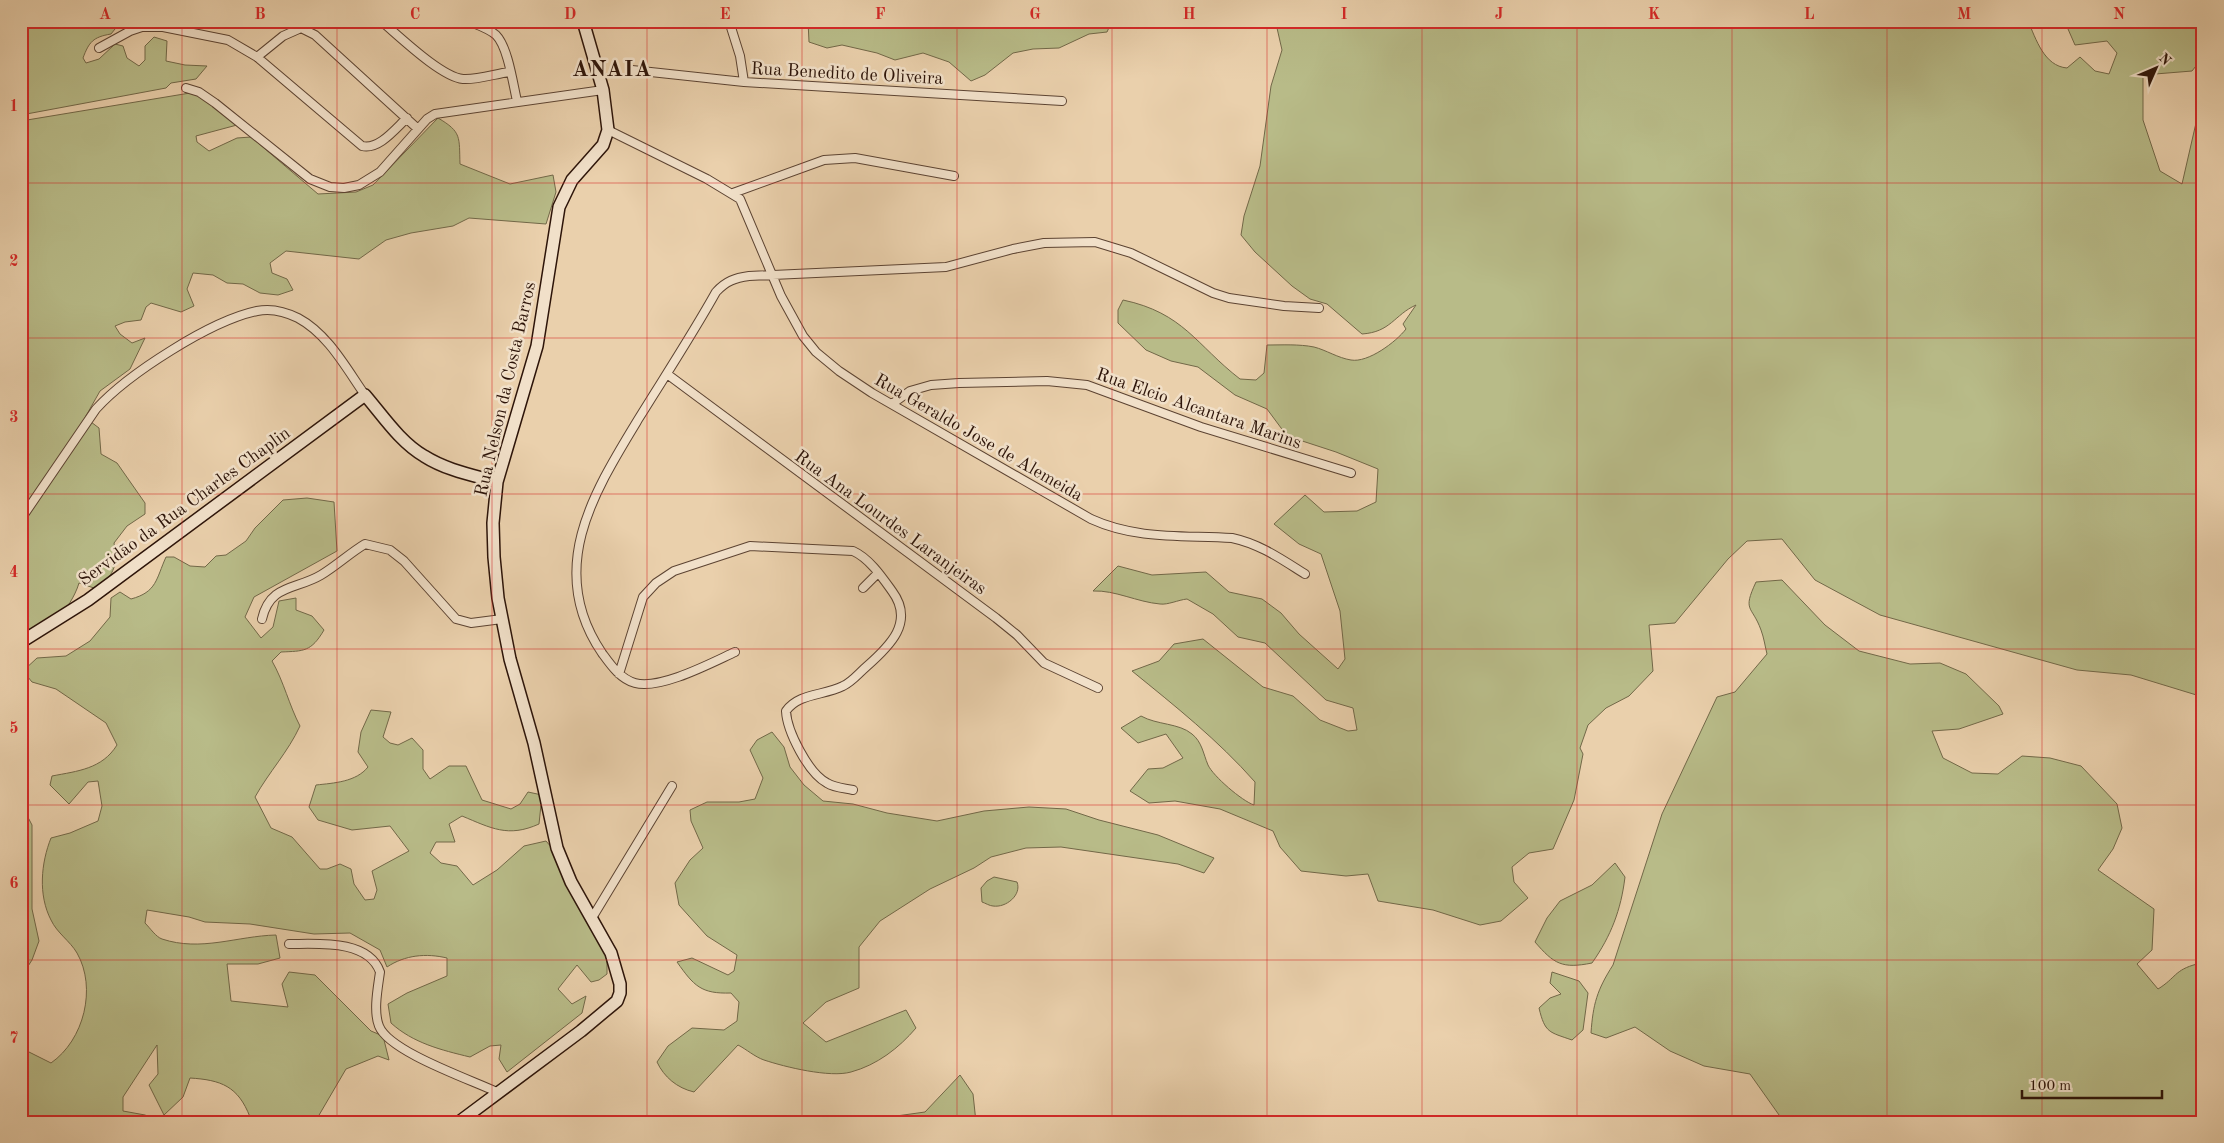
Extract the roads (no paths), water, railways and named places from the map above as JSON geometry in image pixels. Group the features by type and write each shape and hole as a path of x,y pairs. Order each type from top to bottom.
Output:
{"street":[{"path":"381,21 434,65 455,77 466,79 509,72"},
{"path":"468,21 495,34 504,50 517,101"},
{"path":"583,21 603,90 608,130 733,193 824,160 839,158 855,158 954,176"},
{"path":"729,21 740,56 744,82"},
{"path":"99,48 130,31 142,27 164,27 228,40 256,57 362,146 371,147 377,144 407,118"},
{"path":"256,57 282,36 301,28 315,35 418,129"},
{"name":"Rua Benedito de Oliveira","path":"632,70 744,82 1062,101"},
{"path":"186,88 199,92 247,126 310,179 330,187 344,188 359,185 380,172 427,119 442,112 603,90"},
{"name":"Rua Nelson da Costa Barros","path":"499,1093 581,1032 617,1001 620,993 617,970 592,918 571,882 557,848 534,743 510,659 502,619 494,557 493,523 497,482 537,346 559,207 572,180 603,145 608,130"},
{"name":"Rua Geraldo Jose de Alemeida","path":"733,193 744,205 772,276 795,323 816,352 839,371 892,404 1091,519 1111,528 1134,534 1232,538 1248,541 1260,546 1305,574"},
{"path":"735,652 698,668 652,683 633,683 619,674 595,639 578,597 576,572 579,539 600,484 716,292 723,284 740,277 847,270 946,267 1013,249 1044,243 1095,242 1131,252 1213,293 1229,298 1284,306 1319,308"},
{"path":"21,519 96,409 109,395 155,362 208,330 258,310 278,310 313,327 330,346 365,395 404,440 423,456 442,466 497,482"},
{"name":"Rua Ana Lourdes Laranjeiras","path":"666,374 996,618 1018,635 1044,663 1098,688"},
{"name":"Rua Elcio Alcantara Marins","path":"892,404 910,391 950,384 1047,381 1087,385 1201,427 1351,473"},
{"name":"Servidão da Rua Charles Chaplin","path":"21,642 88,600 365,395"},
{"path":"262,619 267,604 279,592 319,576 366,544 390,550 404,561 456,619 471,623 502,619"},
{"path":"619,674 643,597 665,576 687,566 750,546 853,551 862,555 899,600 903,614 901,625 891,642 845,685 823,695 800,698 786,711 787,722 793,737 817,776 834,786 853,790"},
{"path":"863,588 877,574"},
{"path":"592,918 672,786"},
{"path":"289,944 326,945 354,949 367,955 377,965 380,972 377,1021 387,1037 401,1049 499,1093 459,1122"}],"district":[{"name":"ANAIA","path":"612,68"}]}
